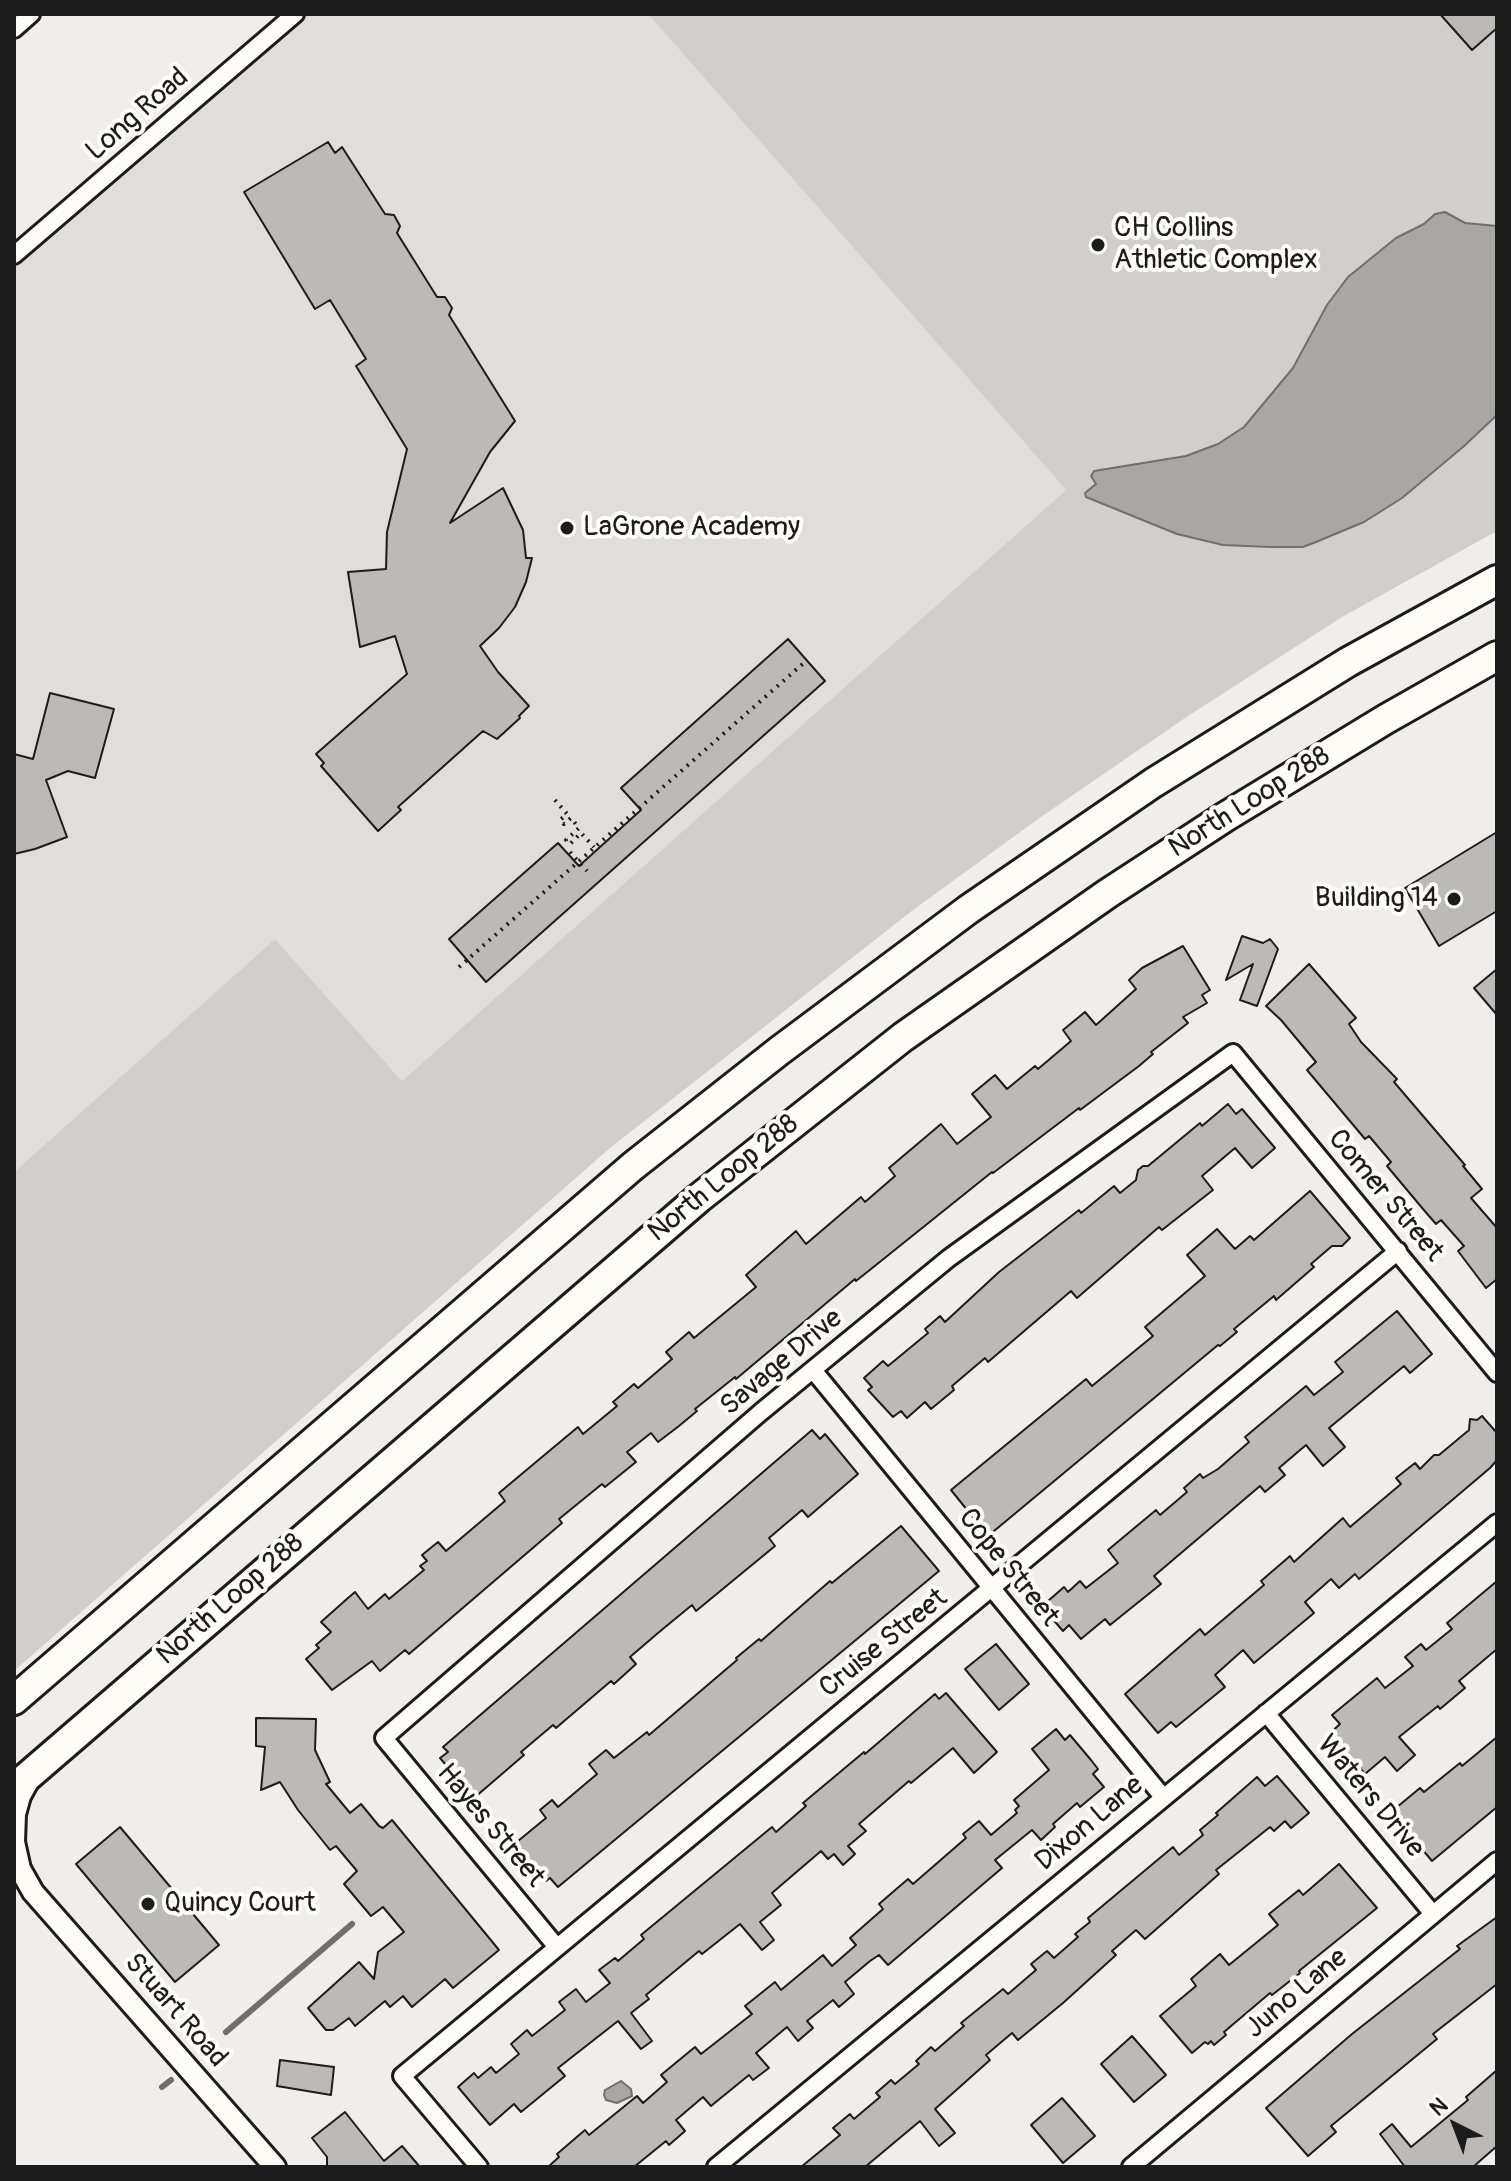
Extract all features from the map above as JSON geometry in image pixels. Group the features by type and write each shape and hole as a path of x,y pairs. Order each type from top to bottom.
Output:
{"highway":[{"path":"14,1700 633,1166 779,1051 969,909 1153,783 1348,662 1497,580"},
{"name":"North Loop 288","path":"24,1779 699,1198 903,1037 1107,894 1298,771 1497,656"},
{"path":"1386,719 1497,669"}],"street":[{"path":"14,29 31,14"},
{"name":"Long Road","path":"14,255 295,14"},
{"name":"Comer Street","path":"1233,1053 1497,1373"},
{"name":"Savage Drive","path":"384,1738 813,1370 949,1258 1233,1053"},
{"name":"Cruise Street","path":"479,2167 402,2076 1398,1251"},
{"name":"Cope Street","path":"813,1370 1163,1797"},
{"name":"Dixon Lane","path":"716,2167 1497,1523"},
{"name":"Waters Drive","path":"1266,1713 1433,1914"},
{"name":"Hayes Street","path":"384,1738 556,1946"},
{"name":"Stuart Road","path":"24,1779 15,1814 14,1842 23,1889 275,2167"},
{"name":"Juno Lane","path":"1131,2167 1497,1861"}],"path":[{"path":"459,967 599,840 806,661"},
{"path":"555,800 567,814 560,820 564,824 571,818 579,828 566,840 570,844 581,833 594,847"},
{"path":"570,852 587,871"}],"shaded area":[{"name":"LaGrone Academy","path":"295,14 648,14 1066,490 402,1081 275,939 14,1172 14,255"},
{"path":"648,14 1497,14 1497,531 1342,617 1188,716 913,910 610,1148 14,1671 14,1172 275,939 402,1081 1066,490"},
{"path":"1445,212 1465,223 1497,226 1497,415 1402,498 1364,522 1303,547 1270,547 1223,545 1177,534 1086,497 1085,493 1096,484 1091,476 1094,471 1186,456 1218,444 1244,427 1293,368 1327,305 1348,277 1396,238 1424,224 1435,214"},
{"path":"621,2081 631,2089 632,2096 617,2103 606,2100 605,2090"}],"building":[{"path":"1440,14 1497,14 1497,28 1472,50"},
{"path":"328,142 335,153 342,147 385,214 394,215 400,226 397,233 437,297 445,297 452,308 449,315 515,421 490,452 450,523 503,488 523,530 526,558 532,558 515,607 480,646 498,672 529,706 497,739 483,731 398,807 401,810 378,831 321,766 324,763 316,754 407,674 395,636 360,647 348,572 386,569 387,532 407,449 356,366 366,359 330,300 315,309 244,192"},
{"path":"788,639 825,681 486,982 449,939 558,843 579,866 641,810 621,788"},
{"path":"50,693 114,709 95,778 68,771 46,780 67,837 14,854 14,754 33,759"},
{"name":"Building 14","path":"1497,832 1497,911 1439,946 1405,888"},
{"path":"1242,936 1263,943 1270,939 1278,949 1257,1006 1240,1000 1253,964 1226,980"},
{"path":"1183,946 1210,990 1202,995 1207,1003 1183,1017 1188,1023 1151,1052 1153,1054 992,1172 855,1279 658,1442 651,1433 627,1452 636,1462 605,1487 602,1484 559,1519 562,1523 409,1654 405,1650 380,1671 372,1661 332,1690 306,1659 331,1632 321,1622 348,1598 355,1592 368,1609 385,1594 389,1599 424,1570 420,1566 427,1561 422,1555 438,1542 446,1551 505,1501 499,1493 578,1427 583,1434 617,1406 613,1402 634,1384 638,1388 672,1359 666,1352 689,1332 694,1338 756,1287 746,1275 796,1231 806,1244 861,1197 865,1202 895,1176 889,1168 941,1124 957,1144 991,1117 972,1094 995,1075 1007,1089 1035,1066 1038,1069 1071,1041 1063,1030 1085,1012 1096,1025 1136,989 1129,980 1142,968"},
{"path":"1309,964 1356,1018 1349,1024 1361,1042 1397,1079 1394,1082 1482,1189 1471,1198 1497,1228 1497,1279 1486,1288 1458,1251 1464,1246 1441,1220 1436,1224 1387,1166 1391,1162 1369,1136 1365,1139 1307,1070 1316,1062 1266,1006"},
{"path":"1497,969 1497,1015 1474,988"},
{"path":"1228,1104 1236,1114 1242,1109 1275,1148 1252,1168 1235,1148 1202,1176 1213,1190 1162,1230 1159,1227 1077,1298 1071,1291 988,1362 985,1358 931,1409 925,1402 907,1418 901,1411 893,1417 868,1390 872,1387 864,1378 883,1361 888,1366 928,1333 925,1329 940,1316 945,1322 999,1272 1079,1210 1081,1213 1114,1186 1120,1193 1136,1180 1138,1170 1148,1166"},
{"path":"1310,1191 1350,1238 1342,1246 1332,1246 1311,1264 1314,1267 1276,1300 1274,1296 1234,1329 1237,1332 988,1536 951,1490 1086,1379 1092,1386 1153,1336 1145,1327 1205,1276 1187,1255 1217,1229 1235,1249 1250,1236 1254,1240"},
{"path":"1397,1311 1432,1354 1410,1373 1404,1366 1329,1428 1345,1447 1323,1466 1306,1445 1279,1468 1285,1475 1265,1492 1260,1486 1154,1576 1161,1584 1110,1625 1105,1619 1081,1639 1069,1625 1063,1631 1050,1616 1056,1611 1048,1601 1064,1587 1068,1592 1080,1581 1086,1588 1118,1563 1108,1550 1156,1510 1160,1515 1187,1492 1184,1488 1200,1474 1203,1478 1218,1469 1249,1442 1245,1437 1306,1386 1314,1395 1343,1372 1335,1362"},
{"path":"1482,1416 1497,1433 1497,1460 1490,1468 1359,1579 1355,1574 1339,1588 1331,1579 1305,1602 1314,1613 1254,1663 1243,1650 1215,1675 1225,1687 1176,1727 1171,1722 1158,1733 1125,1694 1200,1629 1205,1635 1264,1585 1261,1581 1290,1556 1294,1562 1343,1518 1350,1527 1401,1484 1396,1478 1415,1463 1420,1469 1469,1430 1470,1419 1477,1420"},
{"path":"812,1430 820,1439 825,1434 858,1474 808,1517 802,1510 769,1538 775,1546 696,1611 692,1605 658,1633 630,1657 636,1664 614,1684 611,1681 556,1728 553,1725 474,1798 440,1758 448,1752 443,1747"},
{"path":"901,1526 939,1571 558,1887 550,1878 546,1881 542,1876 540,1879 512,1846 546,1818 540,1810 552,1800 558,1807 597,1774 589,1764 606,1750 614,1758 647,1732 649,1735 736,1658"},
{"path":"1497,1581 1497,1649 1459,1681 1465,1688 1399,1737 1415,1755 1397,1771 1385,1757 1365,1774 1358,1765 1354,1768 1327,1736 1340,1724 1332,1715 1377,1678 1385,1688 1413,1666 1405,1657 1421,1644 1426,1650 1452,1629 1447,1623"},
{"path":"996,1644 1029,1684 999,1710 965,1669"},
{"path":"946,1693 997,1752 974,1773 953,1748 859,1824 866,1831 848,1846 855,1854 843,1865 834,1854 828,1859 821,1851 772,1893 781,1905 760,1922 774,1940 762,1950 740,1924 702,1954 699,1951 646,1995 649,1999 631,2013 652,2041 641,2049 618,2021 558,2068 565,2076 521,2112 514,2104 490,2125 458,2087 474,2073 478,2078 491,2067 496,2073 519,2054 511,2044 527,2030 532,2036 565,2010 559,2002 576,1989 586,2002 610,1983 599,1970 615,1958 618,1961 644,1939 641,1935 772,1827 776,1832 806,1806 803,1803 935,1694 939,1699"},
{"path":"256,1718 316,1719 315,1750 330,1782 326,1784 350,1813 361,1804 379,1826 383,1828 392,1820 499,1950 453,1988 445,1979 412,2007 403,1996 390,2007 385,2001 355,2026 349,2018 333,2030 326,2030 308,2008 359,1962 374,1979 378,1952 404,1932 383,1907 371,1916 344,1884 357,1871 336,1846 330,1850 280,1782 261,1790 265,1747 256,1746"},
{"path":"1056,1729 1065,1740 1070,1735 1091,1760 1098,1769 1093,1774 1104,1787 1080,1807 1077,1803 1053,1824 1055,1827 1041,1840 1032,1830 995,1860 1002,1868 888,1965 879,1955 870,1961 845,1982 854,1994 839,2007 833,2000 807,2021 813,2028 798,2041 787,2027 756,2053 769,2068 753,2080 749,2075 711,2106 703,2097 676,2120 685,2131 669,2145 666,2141 634,2167 548,2167 559,2157 557,2154 585,2130 589,2135 637,2096 643,2103 667,2082 661,2075 695,2047 701,2054 752,2014 745,2006 775,1982 781,1990 823,1955 832,1966 856,1945 850,1938 883,1909 879,1904 908,1879 913,1884 966,1838 963,1834 979,1821 991,1835 1017,1813 1015,1810 1019,1806 1014,1800 1049,1770 1032,1749"},
{"path":"1497,1737 1497,1807 1432,1861 1391,1812 1420,1788 1424,1792 1460,1763 1462,1766"},
{"path":"1277,1776 1309,1813 1291,1828 1285,1821 1274,1831 1270,1827 1216,1870 1219,1874 1145,1939 1136,1930 1112,1951 1116,1955 1063,2003 1018,2040 1012,2033 986,2055 990,2060 935,2109 955,2133 939,2146 920,2121 865,2167 801,2167 840,2135 833,2128 850,2114 854,2119 880,2097 876,2093 891,2080 895,2084 919,2064 916,2061 931,2047 935,2051 964,2026 961,2023 1003,1989 1008,1994 1036,1970 1031,1964 1047,1951 1054,1958 1078,1937 1075,1934 1090,1922 1088,1918 1173,1847 1179,1855 1203,1835 1200,1830 1257,1777 1265,1786"},
{"name":"Quincy Court","path":"120,1827 219,1945 175,1982 76,1864"},
{"path":"1339,1864 1377,1908 1300,1973 1272,1995 1270,1993 1224,2032 1226,2035 1214,2045 1211,2041 1208,2044 1205,2042 1192,2053 1160,2016 1196,1986 1191,1979 1220,1954 1229,1965 1278,1925 1269,1914 1299,1890 1303,1895"},
{"path":"1497,1917 1497,1984 1433,2034 1437,2039 1331,2126 1336,2132 1308,2156 1266,2108 1352,2034 1460,1949 1457,1946"},
{"path":"1132,2036 1166,2075 1134,2102 1101,2064"},
{"path":"280,2060 334,2067 331,2095 277,2086"},
{"path":"1497,2070 1497,2146 1473,2167 1405,2167 1380,2134 1392,2124 1411,2147 1468,2100 1466,2097"},
{"path":"1062,2098 1095,2136 1063,2163 1031,2125"},
{"path":"345,2112 384,2161 402,2146 420,2167 327,2167 327,2157 312,2138"}],"waterway":[{"path":"226,2032 352,1924"},
{"path":"162,2087 171,2080"}],"place":[{"name":"CH Collins Athletic Complex","path":"1098,245"},
{"name":"LaGrone Academy","path":"567,528"},
{"name":"Building 14","path":"1454,899"},
{"name":"Quincy Court","path":"148,1904"}]}
